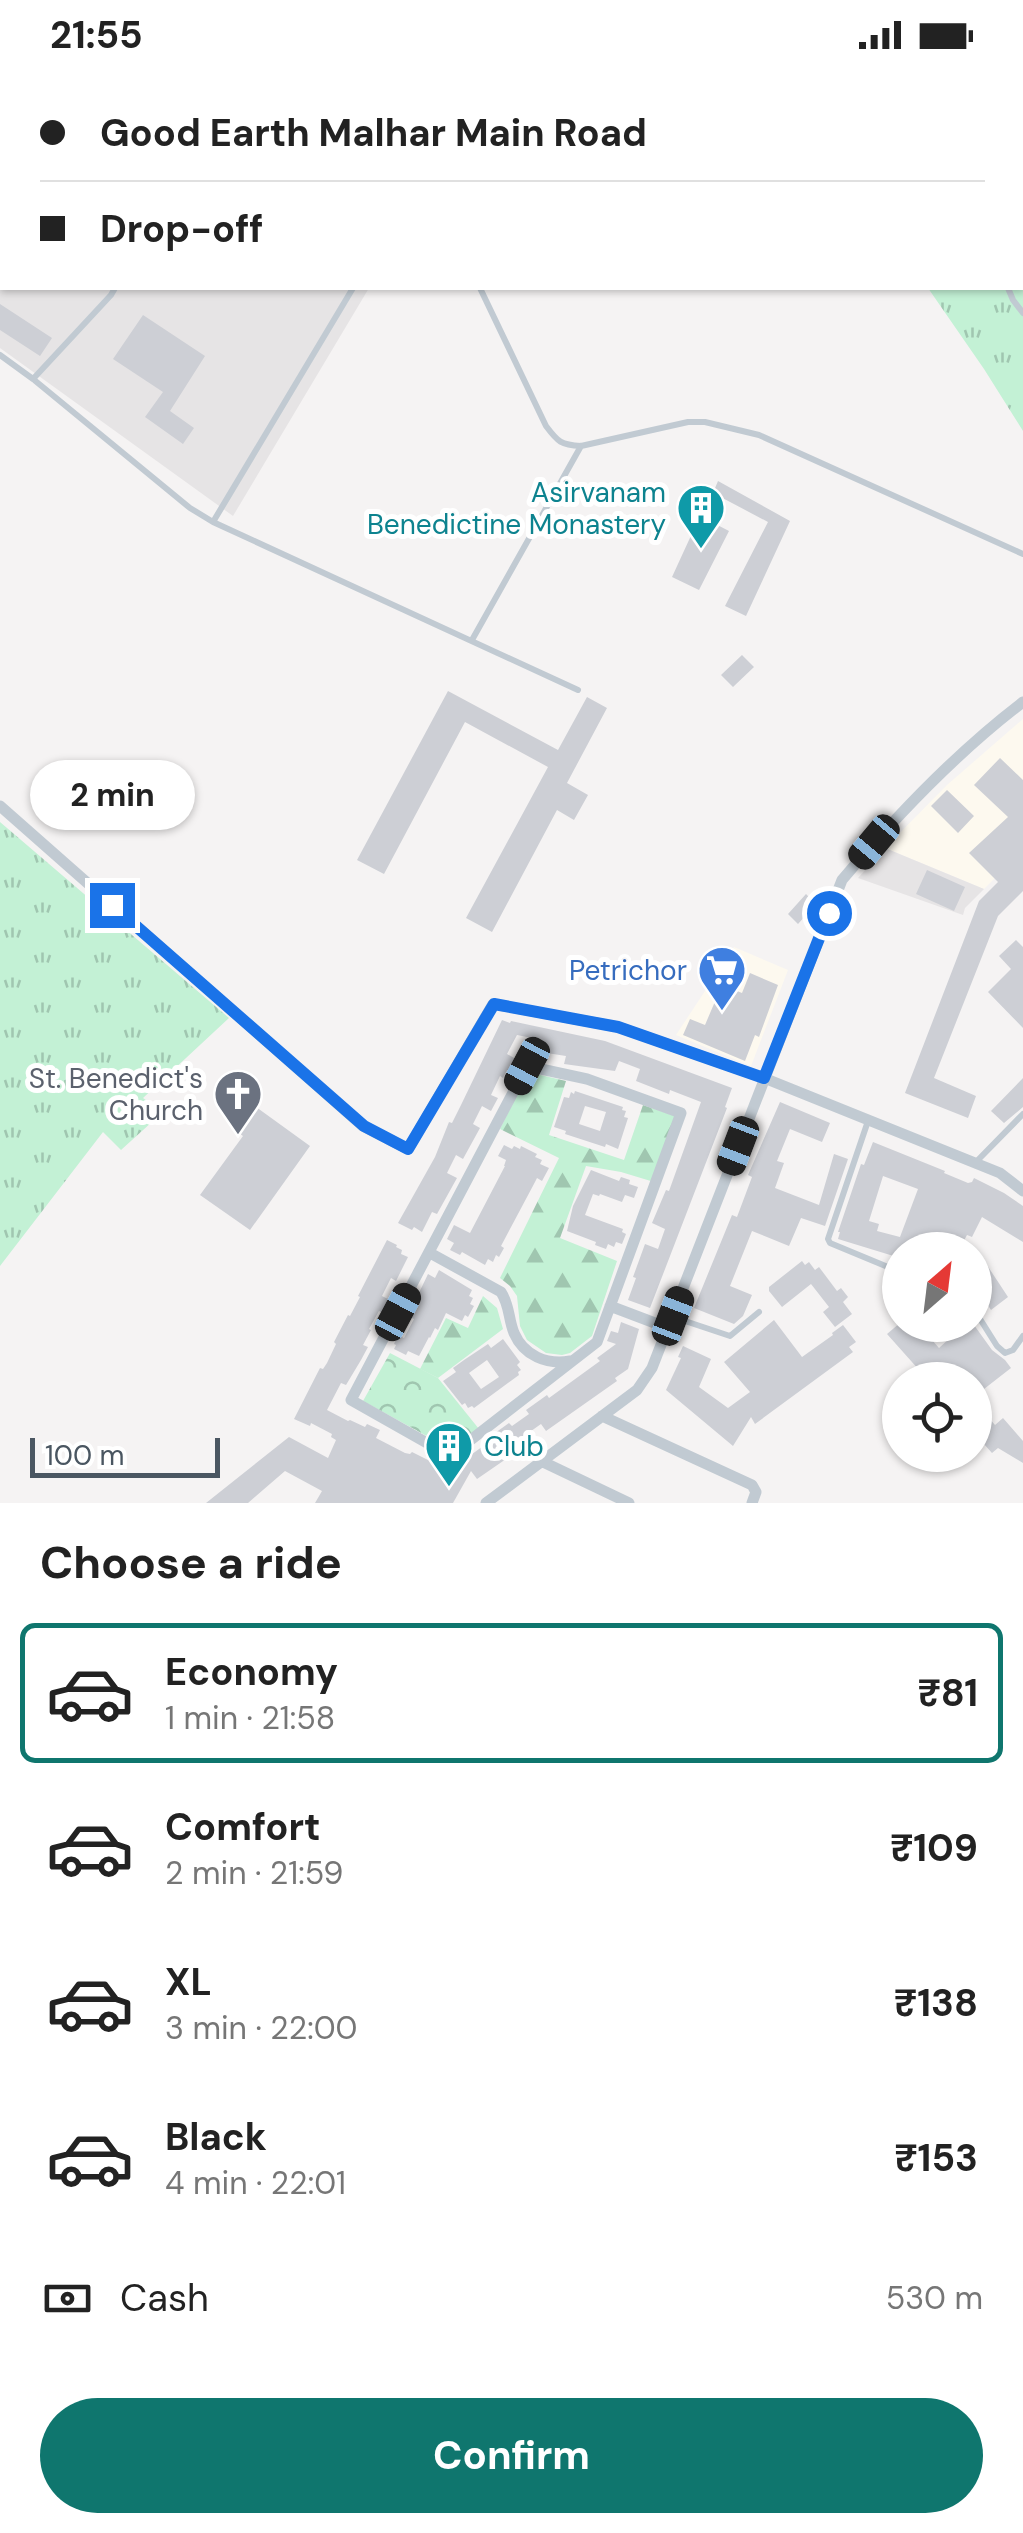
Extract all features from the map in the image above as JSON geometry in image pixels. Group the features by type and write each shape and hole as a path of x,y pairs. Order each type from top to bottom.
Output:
{"street":[{"path":"486,1503 637,1390 652,1368 842,880 938,777 1023,702"},
{"path":"0,806 364,1126 408,1149 494,1004 618,1027 764,1078 1000,1173 1023,1191"},
{"path":"527,1066 587,1080 682,1113 597,1342 450,1456 351,1400 430,1252 527,1066"},
{"path":"430,1252 501,1292 515,1334 533,1356 558,1363 574,1360"},
{"path":"610,1306 670,1322"},
{"path":"602,1416 752,1485 756,1492 752,1503"},
{"path":"541,1461 629,1503"},
{"path":"592,1503 599,1489"}],"lane":[{"path":"33,378 114,290"},
{"path":"213,522 352,290"},
{"path":"481,290 546,426 557,440 581,446 696,421 759,435 1023,554"},
{"path":"1009,290 1023,313"},
{"path":"0,355 190,508 213,522 578,690"},
{"path":"472,640 581,446"},
{"path":"975,1163 1023,1114"},
{"path":"868,1120 828,1239 830,1244 882,1265"},
{"path":"670,1322 730,1336 759,1312"},
{"path":"992,1337 1005,1352 1013,1350 1023,1336"}],"shaded area":[{"path":"0,290 368,290 233,516 0,348"},
{"path":"1023,719 1023,850 984,889 885,848 947,785"},
{"path":"885,848 984,889 963,915 858,878"},
{"path":"734,947 788,970 751,1066 676,1035"}],"green space":[{"path":"929,290 1023,290 1023,431"},
{"path":"0,822 229,1018 143,1098 163,1112 121,1150 103,1132 0,1266"},
{"path":"528,1072 566,1081 549,1135 624,1160 643,1105 675,1116 654,1182 586,1166 560,1238 617,1261 592,1336 562,1355 546,1353 527,1340 520,1326 517,1296 500,1278 559,1158 500,1129"},
{"path":"483,1296 497,1308 503,1329 438,1378 420,1369 446,1318 468,1328"},
{"path":"390,1353 438,1378 479,1429 452,1450 363,1401"}],"building":[{"path":"0,304 52,338 40,356 0,330"},
{"path":"143,315 205,356 170,411 194,428 183,444 145,417 163,392 113,359"},
{"path":"718,481 790,521 746,616 725,606 768,522 713,493"},
{"path":"700,516 729,531 699,590 672,577"},
{"path":"742,655 754,667 733,687 721,675"},
{"path":"448,691 558,750 587,697 607,708 567,783 588,795 574,820 557,810 492,932 466,918 548,767 465,722 384,874 357,860"},
{"path":"1000,758 1023,780 1023,891 998,916 934,1078 976,1096 968,1118 905,1093 979,901 998,882 969,853 1008,817 974,785"},
{"path":"947,790 974,816 958,833 931,806"},
{"path":"927,870 965,887 954,911 916,894"},
{"path":"806,894 816,904 798,924 788,914"},
{"path":"1016,940 1023,947 1023,1028 988,992 1011,969 999,956"},
{"path":"750,973 778,985 759,1037 755,1035 745,1061 683,1035 690,1019 705,1025 722,985 742,993"},
{"path":"502,1020 605,1041 732,1088 650,1308 628,1300 636,1278 633,1277 645,1244 658,1249 665,1229 652,1223 666,1190 669,1191 701,1102 636,1081 640,1069 619,1061 615,1071 564,1064 566,1056 540,1052 541,1042 537,1039 517,1035 507,1054 516,1059 510,1072 500,1076 491,1095 498,1098 491,1111 482,1106 473,1124 480,1128 463,1159 456,1155 447,1173 457,1178 437,1214 432,1212 422,1232 398,1223"},
{"path":"1023,1078 1023,1107 1004,1123 991,1111"},
{"path":"575,1091 623,1107 624,1117 628,1118 618,1149 565,1134 566,1131 554,1127 564,1097","holes":["585,1106 606,1112 600,1131 579,1124"]},
{"path":"249,1102 310,1146 250,1230 200,1195 243,1136 231,1127"},
{"path":"780,1102 830,1123 822,1142 790,1129 777,1161 784,1163 775,1188 819,1205 834,1154 848,1159 825,1226 801,1218 789,1246 752,1231 730,1286 752,1295 743,1316 734,1324 694,1308 732,1215 737,1217 752,1177 748,1175"},
{"path":"873,1142 968,1183 974,1178 1023,1206 1023,1242 982,1217 974,1232 902,1232 918,1189 883,1176 869,1221 879,1224 882,1252 838,1239 861,1164 864,1165"},
{"path":"504,1145 512,1149 521,1146 537,1154 535,1157 542,1160 540,1164 549,1168 542,1181 537,1178 499,1257 496,1255 493,1262 488,1259 485,1265 450,1250 454,1243 447,1239 454,1225 470,1233 505,1166 506,1160 498,1156"},
{"path":"591,1170 619,1181 621,1177 630,1180 629,1184 638,1187 634,1198 625,1195 622,1202 593,1194 585,1215 623,1229 626,1234 622,1244 608,1244 606,1249 567,1231 573,1206"},
{"path":"387,1240 408,1257 396,1281 391,1278 382,1296 392,1301 385,1314 379,1311 369,1329 363,1345 368,1347 327,1410 380,1430 376,1438 405,1453 428,1460 430,1456 453,1468 509,1423 512,1426 529,1414 526,1410 600,1361 597,1358 616,1344 607,1341 611,1331 618,1333 621,1322 639,1329 628,1369 546,1431 541,1424 517,1441 522,1448 477,1479 471,1471 453,1503 315,1503 322,1491 285,1471 248,1503 206,1503 289,1437 328,1458 336,1440 332,1434 294,1419 320,1368 327,1363"},
{"path":"802,1261 805,1265 809,1262 815,1270 819,1267 837,1291 841,1288 848,1297 843,1302 852,1314 835,1327 823,1312 829,1307 811,1284 782,1307 769,1291"},
{"path":"439,1270 472,1290 470,1304 474,1306 462,1321 446,1313 419,1356 408,1351 406,1355 394,1349 394,1344 398,1335 404,1338 414,1319 408,1316 428,1274 435,1278"},
{"path":"992,1273 1008,1297 992,1309"},
{"path":"774,1320 802,1357 843,1325 856,1342 849,1347 853,1352 755,1424 751,1417 733,1446 666,1390 683,1346 711,1359 699,1387 728,1408 750,1392 724,1362"},
{"path":"503,1339 520,1362 517,1365 521,1370 474,1408 468,1408 443,1381 464,1360 488,1344 491,1348","holes":["487,1360 499,1377 481,1389 469,1373"]},
{"path":"894,1342 934,1342 939,1348 946,1342 986,1342 1011,1368 992,1383 992,1362 912,1362"},
{"path":"1003,1418 1023,1441 1023,1463 998,1448 992,1453 992,1422 995,1425"}],"place":[{"name":"Asirvanam Benedictine Monastery","path":"701,550"},
{"name":"Petrichor","path":"722,1012"},
{"name":"St. Benedict's Church","path":"238,1136"},
{"name":"Club","path":"449,1488"}],"route":[{"path":"112,905 364,1126 408,1149 494,1004 618,1027 764,1078 829,913"}]}
